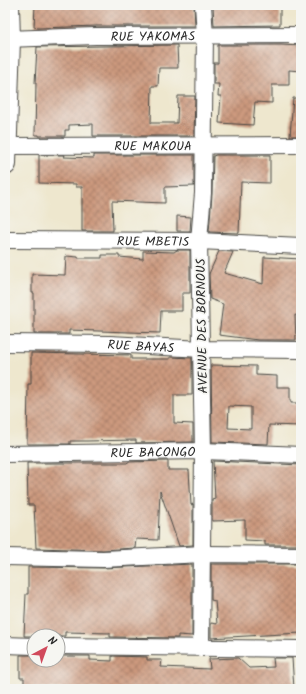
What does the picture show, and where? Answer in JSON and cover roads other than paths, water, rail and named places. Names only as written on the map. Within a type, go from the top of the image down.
[{"type":"main road","points":[[5,152],[8,5]]},
{"type":"street","name":"AVENUE DES BORNOUS","points":[[200,648],[203,554],[203,451],[199,241],[203,193],[205,36],[203,5]]},
{"type":"street","name":"RUE YAKOMAS","points":[[7,39],[96,36],[301,36]]},
{"type":"street","name":"RUE MAKOUA","points":[[5,152],[203,146],[301,145]]},
{"type":"street","name":"RUE MBETIS","points":[[5,240],[199,241],[301,246]]},
{"type":"street","name":"RUE BAYAS","points":[[5,343],[110,344],[202,349],[301,350]]},
{"type":"street","name":"RUE BACONGO","points":[[5,454],[203,451],[301,455]]},
{"type":"street","points":[[5,557],[103,559],[203,554],[301,555]]},
{"type":"street","points":[[5,645],[26,646]]},
{"type":"street","points":[[66,646],[301,649]]}]
